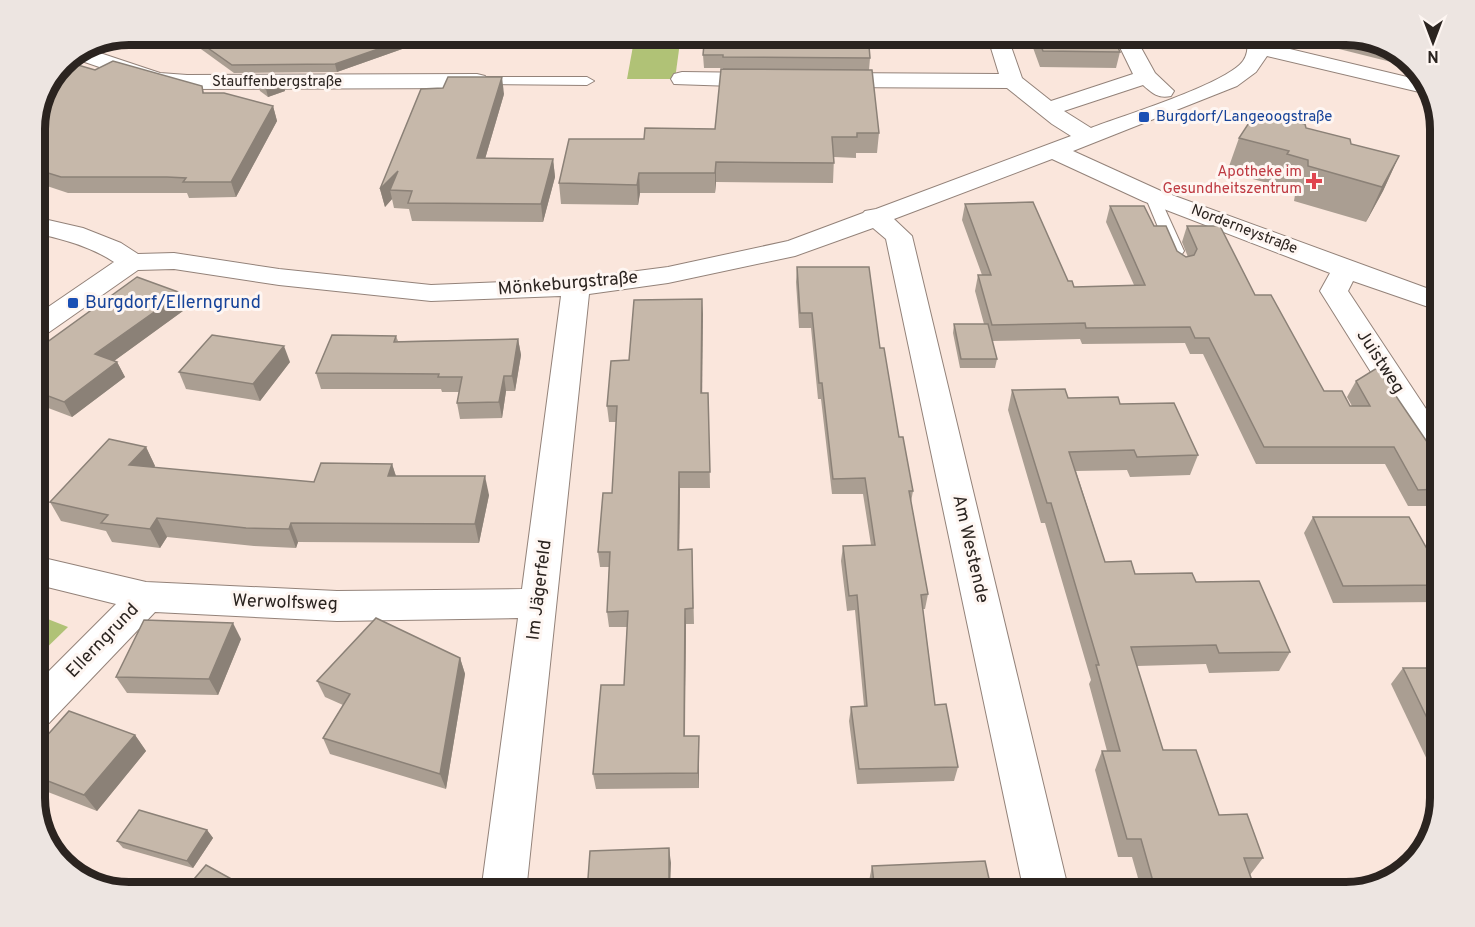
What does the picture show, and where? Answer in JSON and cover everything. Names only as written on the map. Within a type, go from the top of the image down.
[{"type":"street","points":[[1001,45],[1012,81],[1089,137]]},
{"type":"street","points":[[1130,45],[1146,77],[1180,104]]},
{"type":"street","name":"Mönkeburgstraße","points":[[132,262],[174,261],[279,277],[431,292],[576,287],[668,275],[795,248],[874,216],[1180,104],[1236,78],[1252,66],[1258,45]]},
{"type":"street","points":[[1274,45],[1417,85]]},
{"type":"street","name":"Stauffenbergstraße","points":[[87,56],[157,79],[187,82],[477,81]]},
{"type":"street","points":[[1048,109],[1146,77]]},
{"type":"street","points":[[682,79],[788,80]]},
{"type":"street","points":[[812,80],[1012,81]]},
{"type":"street","name":"Norderneystraße","points":[[1051,150],[1152,196],[1430,298]]},
{"type":"street","name":"Am Westende","points":[[874,216],[899,236],[1045,882]]},
{"type":"street","points":[[45,227],[74,234],[112,249],[132,262],[45,322]]},
{"type":"street","name":"Juistweg","points":[[1346,269],[1334,291],[1430,440]]},
{"type":"street","name":"Im Jägerfeld","points":[[505,882],[576,287]]},
{"type":"street","name":"Werwolfsweg","points":[[45,572],[146,597],[337,606],[538,603]]},
{"type":"street","name":"Ellerngrund","points":[[45,701],[146,597]]},
{"type":"lane","points":[[477,81],[588,81]]},
{"type":"lane","points":[[1152,196],[1182,266]]},
{"type":"green space","points":[[633,45],[680,45],[675,79],[627,79]]},
{"type":"green space","points":[[45,618],[68,627],[45,649]]},
{"type":"building","points":[[204,45],[390,45],[335,64],[232,65]]},
{"type":"building","points":[[704,45],[869,45],[870,58],[723,57],[723,55],[703,55]]},
{"type":"building","points":[[1041,45],[1117,45],[1120,52],[1043,51]]},
{"type":"building","points":[[113,61],[202,86],[203,93],[224,93],[273,106],[231,182],[183,182],[186,178],[167,177],[61,177],[45,172],[45,123],[54,92],[62,78],[76,64],[95,70]]},
{"type":"building","points":[[721,69],[872,70],[879,133],[857,133],[857,137],[832,137],[834,163],[716,162],[715,173],[639,173],[637,185],[559,183],[569,139],[644,139],[645,128],[715,129]]},
{"type":"building","points":[[448,77],[502,77],[477,158],[553,159],[541,204],[408,203],[412,191],[390,190],[398,171],[380,189],[421,89],[443,88]]},
{"type":"building","points":[[257,83],[283,83],[266,89]]},
{"type":"building","points":[[1256,112],[1305,124],[1306,128],[1350,139],[1351,144],[1399,156],[1382,187],[1308,166],[1308,160],[1287,154],[1289,151],[1239,138]]},
{"type":"building","points":[[1033,202],[1068,281],[1072,281],[1074,287],[1145,285],[1110,206],[1144,206],[1154,226],[1166,226],[1177,251],[1186,257],[1194,255],[1197,249],[1187,226],[1220,226],[1255,295],[1271,295],[1324,391],[1342,391],[1350,406],[1370,406],[1356,381],[1377,368],[1430,446],[1430,489],[1418,490],[1394,447],[1264,447],[1209,338],[1195,338],[1190,327],[1086,328],[1085,323],[992,325],[978,275],[991,275],[965,204]]},
{"type":"building","points":[[797,267],[869,267],[880,348],[884,348],[899,437],[903,437],[913,491],[909,491],[928,594],[921,595],[935,705],[946,704],[958,767],[859,769],[851,707],[867,706],[857,595],[849,596],[843,546],[875,545],[865,478],[833,479],[822,383],[819,383],[812,313],[800,313]]},
{"type":"building","points":[[137,277],[181,293],[95,354],[117,362],[64,402],[45,395],[45,344]]},
{"type":"building","points":[[702,299],[701,393],[708,393],[710,472],[679,472],[678,550],[692,549],[693,608],[685,609],[684,736],[699,736],[698,773],[593,774],[601,685],[624,685],[628,611],[607,612],[610,552],[598,552],[603,493],[612,493],[617,406],[607,406],[611,361],[629,360],[634,300]]},
{"type":"building","points":[[954,324],[988,324],[997,359],[961,359]]},
{"type":"building","points":[[212,335],[284,346],[253,384],[179,372]]},
{"type":"building","points":[[332,335],[396,336],[394,342],[518,339],[512,376],[504,376],[499,402],[457,403],[462,377],[438,377],[439,374],[316,373]]},
{"type":"building","points":[[1065,389],[1068,398],[1118,397],[1120,404],[1174,403],[1198,455],[1137,457],[1134,450],[1069,452],[1105,562],[1131,561],[1135,574],[1192,573],[1196,582],[1259,581],[1290,652],[1219,653],[1216,645],[1131,647],[1163,750],[1196,750],[1219,815],[1247,814],[1263,858],[1244,858],[1252,882],[1153,882],[1141,839],[1127,839],[1102,751],[1120,751],[1096,665],[1099,665],[1051,503],[1047,503],[1012,390]]},
{"type":"building","points":[[109,439],[146,447],[129,465],[314,482],[321,463],[392,464],[388,476],[485,476],[475,524],[291,523],[289,529],[246,528],[157,518],[150,529],[101,523],[108,515],[50,502]]},
{"type":"building","points":[[1313,517],[1409,517],[1430,554],[1430,585],[1343,586]]},
{"type":"building","points":[[376,618],[460,658],[440,774],[323,738],[350,694],[317,681]]},
{"type":"building","points":[[144,620],[233,623],[209,679],[116,677]]},
{"type":"building","points":[[1403,668],[1430,668],[1430,724]]},
{"type":"building","points":[[69,711],[135,735],[84,795],[45,780],[45,738]]},
{"type":"building","points":[[139,810],[207,830],[187,861],[117,841]]},
{"type":"building","points":[[669,848],[669,882],[588,882],[590,851]]},
{"type":"building","points":[[985,861],[990,882],[874,882],[872,866]]},
{"type":"building","points":[[206,865],[235,881],[234,882],[192,882]]},
{"type":"place","name":"Burgdorf/Langeoogstraße","points":[[1144,117]]},
{"type":"place","name":"Apotheke im Gesundheitszentrum","points":[[1314,181]]},
{"type":"place","name":"Burgdorf/Ellerngrund","points":[[73,303]]}]
